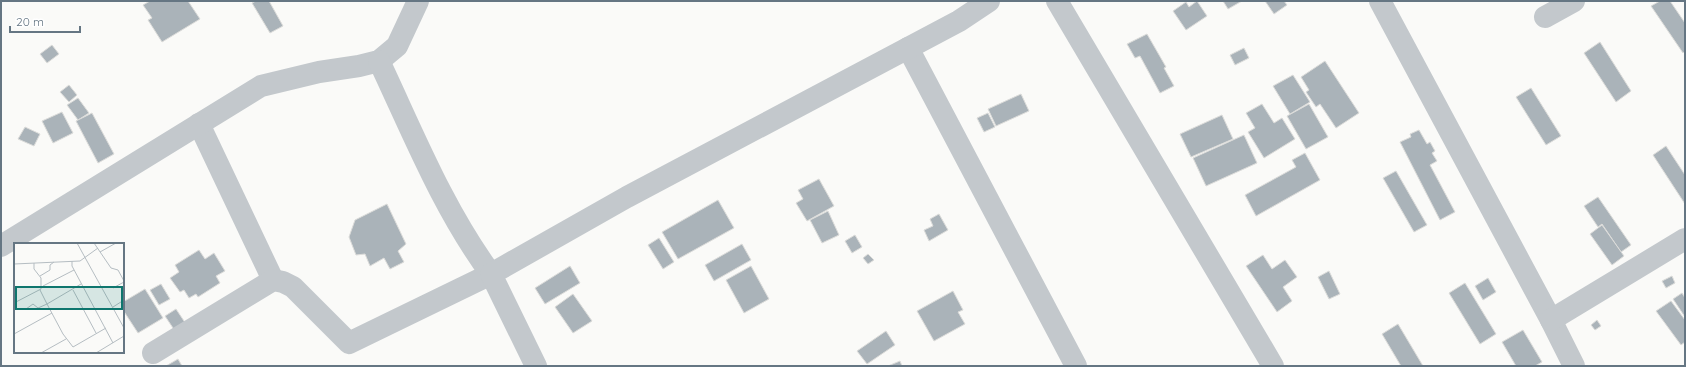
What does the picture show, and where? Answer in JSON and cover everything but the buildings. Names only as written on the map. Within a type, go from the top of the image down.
[{"type":"street","points":[[1,246],[261,86],[319,72],[359,66],[379,61],[397,46],[418,1]]},
{"type":"street","points":[[153,353],[273,280],[283,282],[293,287],[349,343],[491,274],[627,197],[959,21],[989,1]]},
{"type":"street","points":[[1057,1],[1272,366]]},
{"type":"street","points":[[1380,1],[1551,320],[1574,366]]},
{"type":"street","points":[[1545,17],[1574,1]]},
{"type":"street","points":[[908,48],[1076,366]]},
{"type":"street","points":[[379,61],[437,184],[472,248],[491,274],[536,366]]},
{"type":"street","points":[[200,124],[273,280]]},
{"type":"street","points":[[1551,320],[1685,239]]}]
